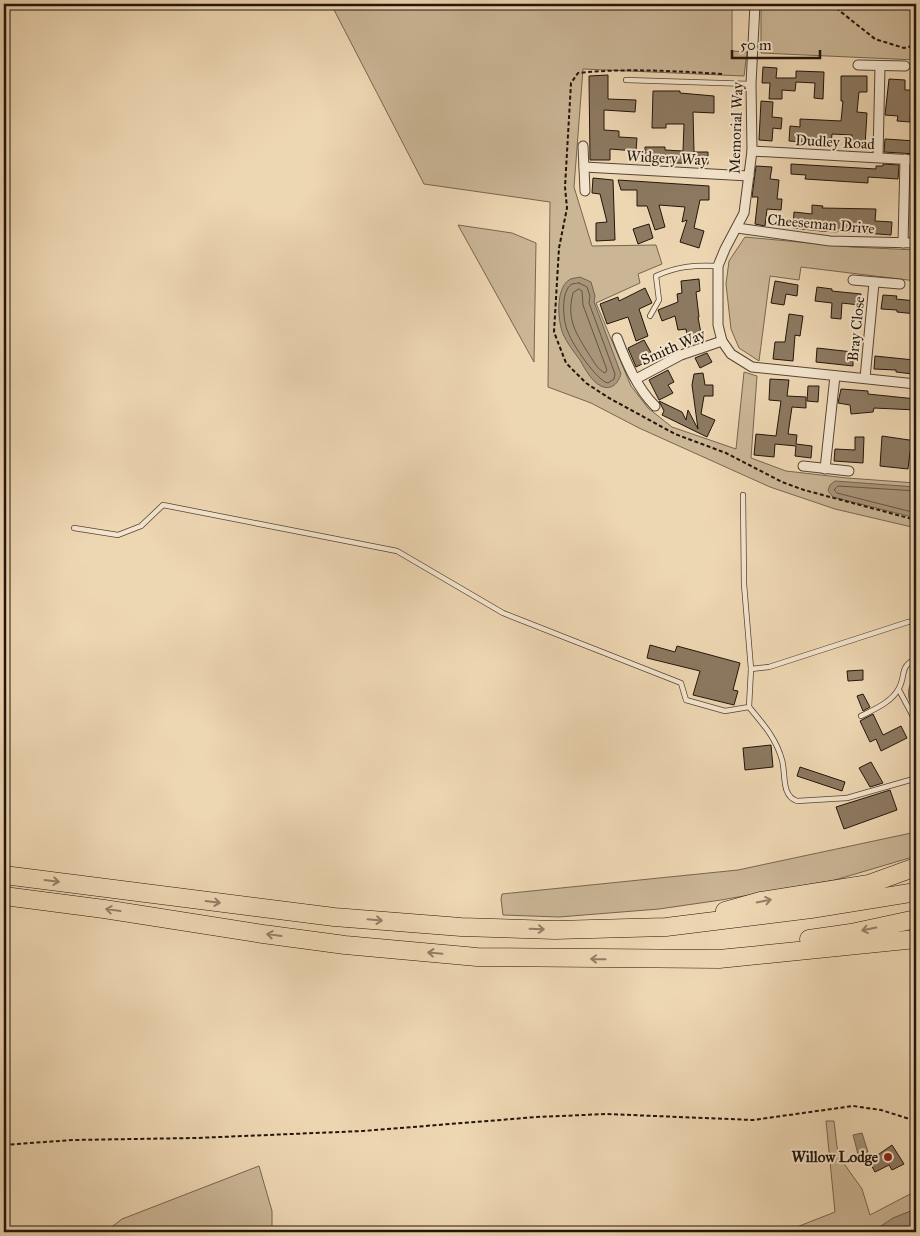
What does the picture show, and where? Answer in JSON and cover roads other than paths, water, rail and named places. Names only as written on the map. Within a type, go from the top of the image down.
[{"type":"highway","points":[[666,927],[761,901],[869,884],[916,867]]},
{"type":"highway","points":[[4,876],[334,917],[461,927],[555,930],[666,927],[811,909],[916,892]]},
{"type":"highway","points":[[4,896],[354,946],[477,957],[719,959],[916,939]]},
{"type":"highway","points":[[646,959],[851,933],[916,919]]},
{"type":"street","name":"Memorial Way","points":[[722,341],[718,326],[718,266],[744,213],[752,151],[751,84],[755,4]]},
{"type":"street","points":[[858,65],[905,66]]},
{"type":"street","points":[[878,157],[880,66]]},
{"type":"street","points":[[583,146],[584,191]]},
{"type":"street","name":"Dudley Road","points":[[752,151],[916,160]]},
{"type":"street","points":[[903,244],[905,159]]},
{"type":"street","name":"Widgery Way","points":[[584,167],[749,176]]},
{"type":"street","name":"Cheeseman Drive","points":[[737,228],[830,241],[916,243]]},
{"type":"street","name":"Bray Close","points":[[853,280],[900,284]]},
{"type":"street","name":"Bray Close","points":[[864,378],[874,282]]},
{"type":"street","name":"Smith Way","points":[[617,338],[645,396],[655,406]]},
{"type":"street","points":[[722,341],[731,354],[752,367],[916,384]]},
{"type":"street","name":"Smith Way","points":[[636,379],[682,355],[722,341]]},
{"type":"street","points":[[825,469],[835,376]]},
{"type":"street","points":[[803,466],[848,471]]},
{"type":"lane","points":[[626,80],[751,84]]},
{"type":"lane","points":[[650,316],[658,300],[656,276],[671,269],[694,265],[718,266]]},
{"type":"lane","points":[[743,495],[744,584],[752,669],[749,707],[775,739],[782,761],[788,795],[797,801],[847,798],[910,780]]},
{"type":"lane","points":[[74,528],[118,535],[141,526],[163,505],[397,551],[504,613],[681,683],[686,700],[725,711],[749,707]]},
{"type":"lane","points":[[752,669],[769,667],[916,621]]},
{"type":"lane","points":[[861,716],[882,705],[899,690],[905,668],[916,659]]},
{"type":"lane","points":[[899,690],[916,722]]},
{"type":"water","points":[[580,277],[591,282],[595,296],[594,302],[621,374],[616,383],[608,388],[598,384],[586,371],[566,341],[561,329],[559,306],[561,291],[569,280]]},
{"type":"water","points":[[835,481],[916,487],[916,518],[833,497],[828,491],[830,485]]},
{"type":"water","points":[[916,675],[916,711],[910,703],[908,693],[910,684]]},
{"type":"water","points":[[862,1133],[868,1152],[858,1154],[853,1135]]},
{"type":"water","points":[[916,1209],[916,1232],[872,1232],[893,1218]]},
{"type":"place","name":"Willow Lodge","points":[[888,1157]]}]
